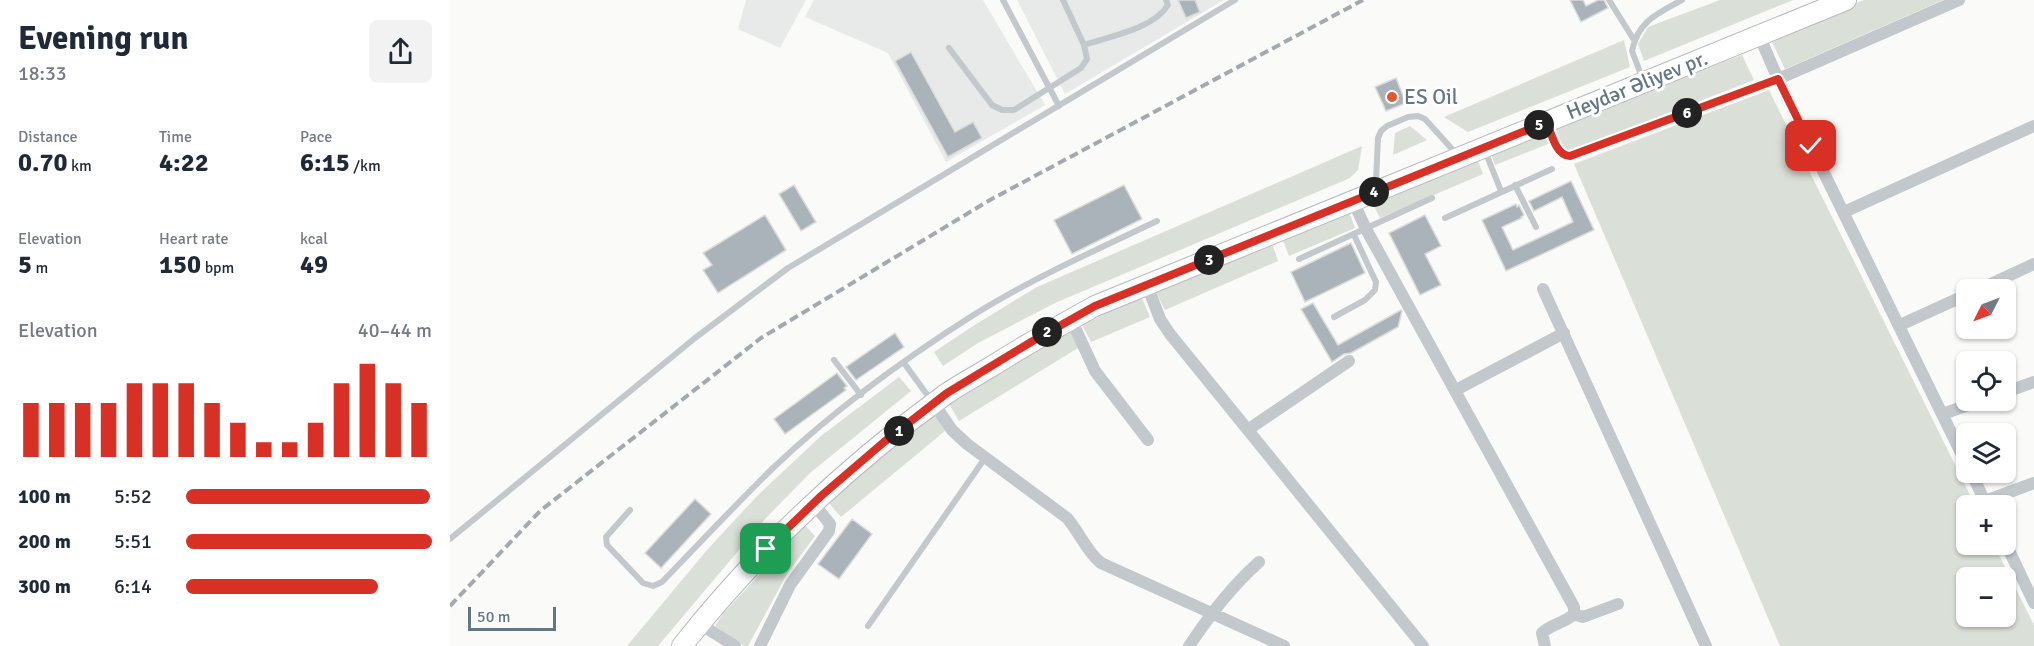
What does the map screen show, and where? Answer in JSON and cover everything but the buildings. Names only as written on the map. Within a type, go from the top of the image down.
[{"type":"main road","name":"Heydər Əliyev pr.","points":[[669,646],[758,542],[786,513],[877,434],[931,400],[1025,334],[1090,297],[1818,0]]},
{"type":"main road","name":"Heydər Əliyev pr.","points":[[682,646],[766,549],[813,503],[931,400],[956,388],[1071,319],[1095,306],[1846,0]]},
{"type":"street","points":[[1778,79],[1959,0]]},
{"type":"street","points":[[1759,35],[1778,79],[1956,442]]},
{"type":"street","points":[[1844,212],[2034,126]]},
{"type":"street","points":[[1353,201],[1366,230],[1574,607],[1574,614],[1570,618],[1542,633],[1545,646]]},
{"type":"street","points":[[2002,279],[2034,264]]},
{"type":"street","points":[[1147,285],[1160,319],[1170,334],[1423,646]]},
{"type":"street","points":[[1543,289],[1706,646]]},
{"type":"street","points":[[1900,325],[1956,300]]},
{"type":"street","points":[[1071,319],[1095,371],[1148,440]]},
{"type":"street","points":[[1456,390],[1564,333]]},
{"type":"street","points":[[1249,429],[1349,361]]},
{"type":"street","points":[[2016,388],[2034,382]]},
{"type":"street","points":[[931,400],[952,430],[967,444],[1067,518],[1092,556],[1101,563],[1284,646]]},
{"type":"street","points":[[1943,414],[1956,409]]},
{"type":"street","points":[[2005,495],[2034,483]]},
{"type":"street","points":[[760,646],[790,585],[829,531],[830,524],[813,503]]},
{"type":"street","points":[[2013,555],[2029,582],[2034,603]]},
{"type":"street","points":[[1189,646],[1211,614],[1240,579],[1259,562]]},
{"type":"street","points":[[1574,614],[1583,617],[1618,604]]},
{"type":"street","points":[[700,624],[735,646]]},
{"type":"lane","points":[[1003,0],[1059,106]]},
{"type":"lane","points":[[949,48],[992,105],[1002,110],[1014,110],[1081,68],[1087,59],[1084,45],[1063,0]]},
{"type":"lane","points":[[1084,45],[1151,23],[1162,15],[1168,5],[1166,0]]},
{"type":"lane","points":[[450,539],[749,296],[828,243],[1235,0]]},
{"type":"lane","points":[[1609,0],[1635,40]]},
{"type":"lane","points":[[1640,72],[1632,51],[1640,28],[1652,17],[1682,0]]},
{"type":"lane","points":[[1547,122],[1560,152],[1565,156],[1570,156],[1778,79]]},
{"type":"lane","points":[[1376,181],[1378,138],[1381,131],[1408,117],[1418,116],[1425,119],[1452,150]]},
{"type":"lane","points":[[1483,148],[1501,191]]},
{"type":"lane","points":[[1444,218],[1552,169]]},
{"type":"lane","points":[[1515,185],[1536,227]]},
{"type":"lane","points":[[1299,259],[1432,198]]},
{"type":"lane","points":[[630,510],[606,537],[607,545],[643,583],[653,586],[662,582],[774,468],[820,427],[904,363],[976,314],[1055,270],[1157,221]]},
{"type":"lane","points":[[1334,317],[1365,300],[1376,290],[1376,282],[1354,235]]},
{"type":"lane","points":[[834,360],[861,395]]},
{"type":"lane","points":[[904,363],[931,400]]},
{"type":"lane","points":[[868,626],[985,458]]},
{"type":"shaded area","points":[[746,0],[806,0],[780,48],[738,29]]},
{"type":"shaded area","points":[[814,0],[983,0],[1045,105],[946,162],[888,53],[805,17]]},
{"type":"shaded area","points":[[1017,0],[1224,0],[1065,94]]},
{"type":"shaded area","points":[[1720,0],[1793,0],[1644,61],[1638,44],[1648,27]]},
{"type":"shaded area","points":[[1864,0],[1943,0],[1785,69],[1770,38]]},
{"type":"shaded area","points":[[1624,40],[1630,67],[1468,132],[1444,117]]},
{"type":"shaded area","points":[[1742,55],[1754,80],[1565,153],[1555,126]]},
{"type":"shaded area","points":[[1769,90],[1956,467],[1956,483],[1964,483],[1970,495],[1956,495],[1956,555],[1999,555],[2005,567],[1956,567],[1956,627],[2016,627],[2016,589],[2034,625],[2034,646],[1780,646],[1574,164]]},
{"type":"shaded area","points":[[1410,126],[1427,140],[1393,155],[1395,133]]},
{"type":"shaded area","points":[[1543,131],[1548,144],[1495,165],[1490,151]]},
{"type":"shaded area","points":[[1362,146],[1358,170],[1350,178],[1055,303],[978,343],[943,366],[934,352],[1037,287]]},
{"type":"shaded area","points":[[1476,156],[1483,174],[1380,218],[1371,200]]},
{"type":"shaded area","points":[[1347,206],[1355,228],[1289,256],[1280,233]]},
{"type":"shaded area","points":[[1270,237],[1278,261],[1165,310],[1154,288]]},
{"type":"shaded area","points":[[1141,296],[1150,317],[1091,342],[1082,325]]},
{"type":"shaded area","points":[[1070,329],[1078,348],[959,421],[948,402]]},
{"type":"shaded area","points":[[899,377],[911,391],[810,473],[765,519],[658,646],[627,646],[707,550],[758,495],[821,436]]},
{"type":"shaded area","points":[[934,413],[945,431],[841,517],[827,501]]},
{"type":"shaded area","points":[[805,525],[815,536],[787,574],[748,646],[744,646],[715,626],[723,614]]},
{"type":"railway","points":[[450,606],[540,511],[761,338],[990,200],[1363,0]]},
{"type":"place","name":"ES Oil","points":[[1392,97]]},
{"type":"route","points":[[766,549],[821,496],[884,442],[947,393],[1056,327],[1095,306],[1547,122],[1560,152],[1565,156],[1570,156],[1778,79],[1811,146]]}]
